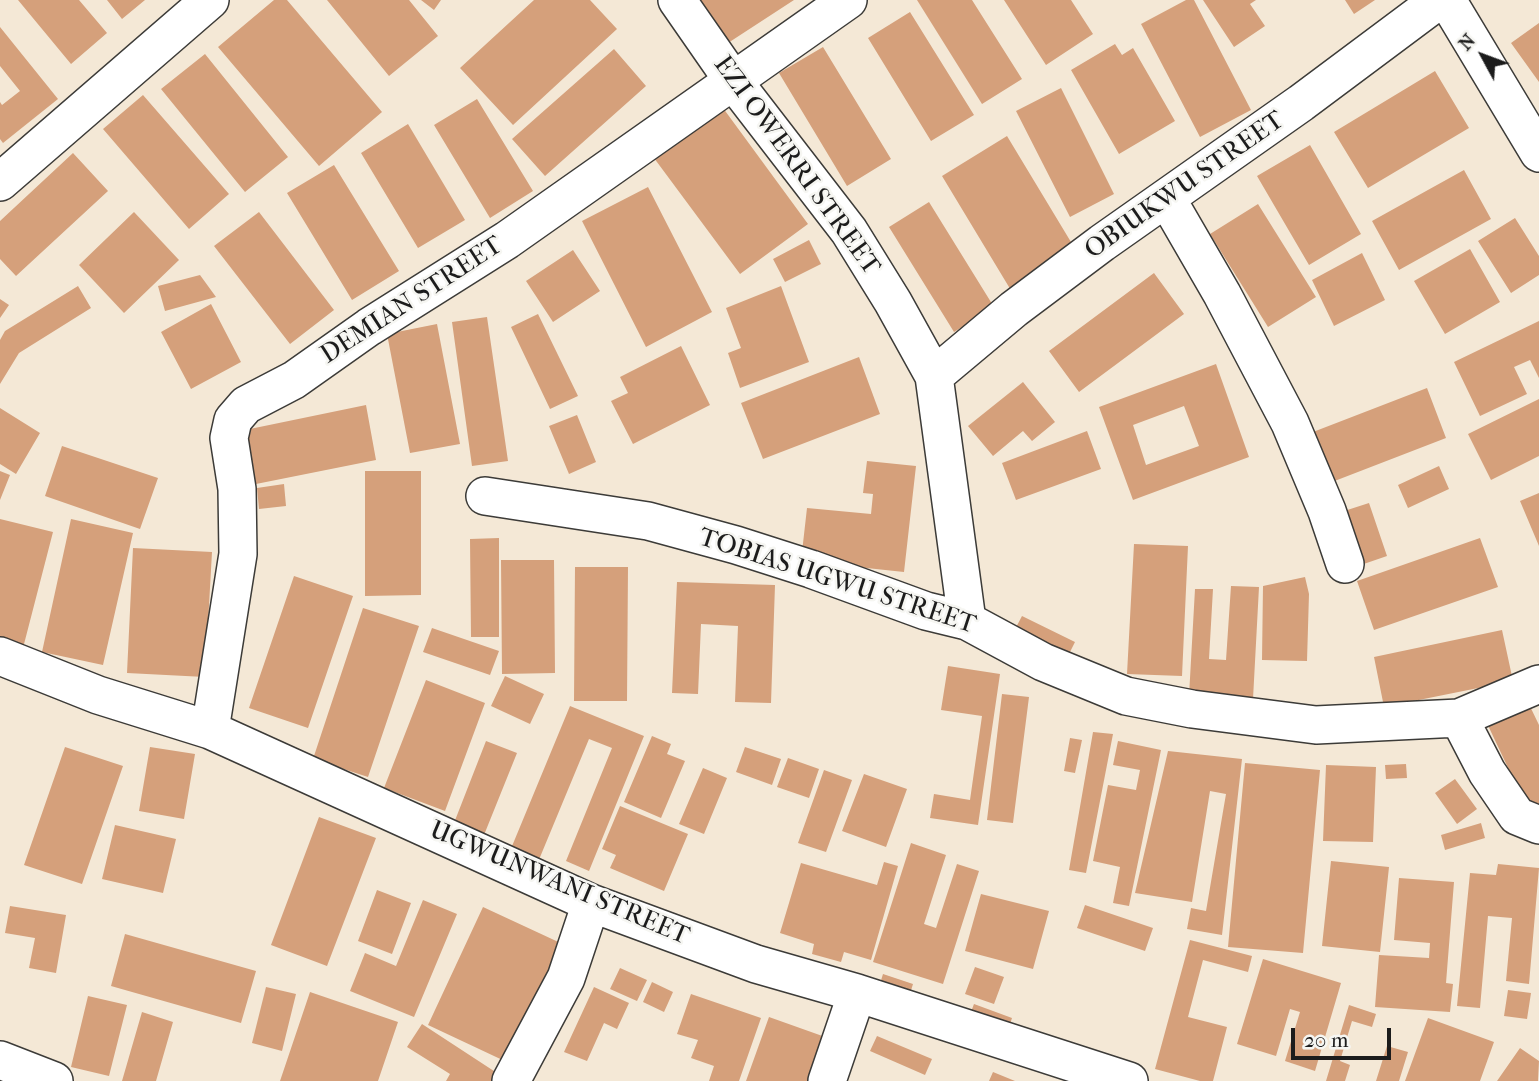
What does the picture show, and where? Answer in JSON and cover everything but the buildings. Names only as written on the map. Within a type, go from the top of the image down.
[{"type":"street","points":[[0,182],[210,0]]},
{"type":"street","name":"EZI OWERRI STREET","points":[[677,0],[734,82],[849,231],[934,376],[967,621]]},
{"type":"street","name":"DEMIAN STREET","points":[[209,730],[238,554],[237,489],[229,438],[233,420],[246,405],[294,380],[369,327],[508,240],[848,0]]},
{"type":"street","name":"OBIUKWU STREET","points":[[934,376],[1014,309],[1102,243],[1301,103],[1439,0]]},
{"type":"street","points":[[1447,0],[1539,153]]},
{"type":"street","points":[[1167,199],[1222,294],[1290,423],[1345,564]]},
{"type":"street","name":"TOBIAS UGWU STREET","points":[[485,496],[648,521],[736,545],[926,611],[967,621],[1043,662],[1126,696],[1316,725],[1459,718]]},
{"type":"street","name":"UGWUNWANI STREET","points":[[0,656],[99,695],[209,730],[591,903],[757,964],[857,993],[1129,1081]]},
{"type":"street","points":[[1539,684],[1459,718],[1487,772],[1517,816],[1539,825]]},
{"type":"street","points":[[511,1081],[566,978],[591,903]]},
{"type":"street","points":[[827,1081],[857,993]]},
{"type":"street","points":[[0,1060],[54,1081]]}]
